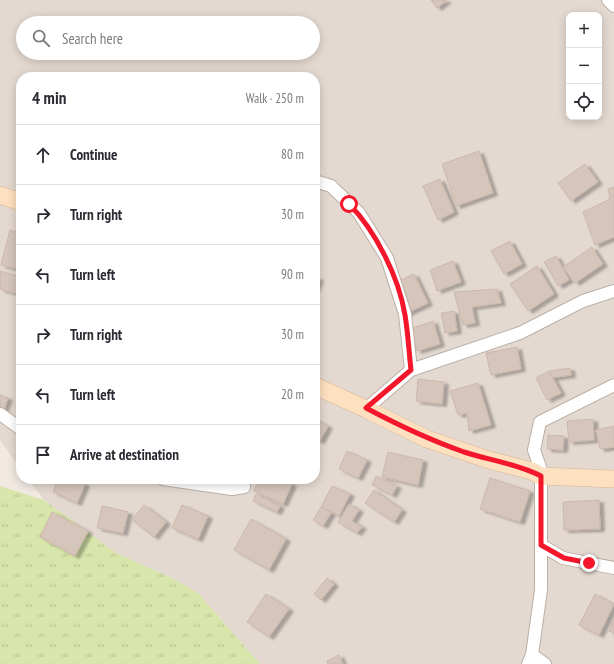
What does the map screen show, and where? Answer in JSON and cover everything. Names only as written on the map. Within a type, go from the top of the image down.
[{"type":"main road","points":[[0,195],[16,200]]},
{"type":"main road","points":[[320,388],[366,408],[427,439],[541,476],[614,478]]},
{"type":"street","points":[[608,0],[614,6]]},
{"type":"street","points":[[320,183],[331,186],[359,213],[387,258],[405,314],[411,370]]},
{"type":"street","points":[[366,408],[411,370],[520,333],[583,301],[614,291]]},
{"type":"street","points":[[545,664],[530,660],[541,590],[541,470],[534,450],[540,422],[614,385]]},
{"type":"street","points":[[0,414],[16,425]]},
{"type":"street","points":[[198,484],[232,489],[244,487],[244,484]]},
{"type":"street","points":[[541,545],[564,558],[614,568]]},
{"type":"shaded area","points":[[0,0],[614,0],[614,664],[260,664],[198,593],[172,578],[116,553],[44,500],[32,484],[320,484],[320,72],[16,72],[16,463],[0,440]]},
{"type":"green space","points":[[0,486],[44,500],[116,553],[172,578],[198,593],[260,664],[0,664]]},
{"type":"building","points":[[431,0],[447,0],[437,8]]},
{"type":"building","points":[[479,151],[493,193],[456,206],[442,164]]},
{"type":"building","points":[[585,164],[598,182],[571,201],[558,183]]},
{"type":"building","points":[[440,179],[454,212],[438,220],[423,186]]},
{"type":"building","points":[[614,187],[614,237],[595,245],[583,212],[610,199],[608,189]]},
{"type":"building","points":[[10,230],[16,232],[16,269],[1,265]]},
{"type":"building","points":[[510,241],[522,264],[504,274],[491,251]]},
{"type":"building","points":[[592,247],[603,264],[575,283],[563,267]]},
{"type":"building","points":[[556,256],[569,280],[558,286],[544,262]]},
{"type":"building","points":[[453,261],[461,282],[437,291],[430,270]]},
{"type":"building","points":[[537,266],[554,294],[528,311],[510,284]]},
{"type":"building","points":[[0,271],[16,276],[16,294],[0,289]]},
{"type":"building","points":[[414,274],[428,303],[405,314],[391,284]]},
{"type":"building","points":[[497,289],[501,303],[472,307],[475,323],[463,325],[454,292]]},
{"type":"building","points":[[454,311],[457,331],[445,333],[441,313]]},
{"type":"building","points":[[433,321],[440,344],[417,351],[410,329]]},
{"type":"building","points":[[517,347],[521,369],[491,375],[486,353]]},
{"type":"building","points":[[570,368],[571,375],[550,378],[549,371]]},
{"type":"building","points":[[549,371],[561,393],[547,400],[536,378]]},
{"type":"building","points":[[418,379],[444,382],[442,404],[416,401]]},
{"type":"building","points":[[478,383],[491,425],[469,431],[467,413],[458,415],[450,391]]},
{"type":"building","points":[[0,395],[8,398],[3,412],[0,411]]},
{"type":"building","points":[[593,419],[594,440],[569,442],[567,421]]},
{"type":"building","points":[[320,422],[328,426],[320,441]]},
{"type":"building","points":[[614,426],[614,447],[600,449],[596,430]]},
{"type":"building","points":[[548,435],[564,436],[563,450],[547,449]]},
{"type":"building","points":[[347,451],[367,460],[358,478],[339,469]]},
{"type":"building","points":[[388,452],[423,460],[418,485],[382,477]]},
{"type":"building","points":[[376,476],[397,486],[392,495],[372,485]]},
{"type":"building","points":[[490,478],[530,491],[520,522],[480,509]]},
{"type":"building","points":[[56,484],[85,484],[77,503],[53,492]]},
{"type":"building","points":[[257,484],[292,484],[283,504],[254,491]]},
{"type":"building","points":[[332,486],[350,494],[339,516],[321,507]]},
{"type":"building","points":[[374,490],[402,510],[394,522],[365,503]]},
{"type":"building","points":[[256,494],[280,506],[277,512],[253,501]]},
{"type":"building","points":[[599,500],[600,529],[564,530],[563,502]]},
{"type":"building","points":[[349,504],[359,510],[352,521],[362,527],[357,533],[338,522]]},
{"type":"building","points":[[144,505],[166,522],[154,537],[132,520]]},
{"type":"building","points":[[182,505],[208,516],[198,539],[172,528]]},
{"type":"building","points":[[102,506],[128,512],[123,533],[97,528]]},
{"type":"building","points":[[321,507],[331,513],[323,526],[313,520]]},
{"type":"building","points":[[52,512],[88,531],[75,556],[40,537]]},
{"type":"building","points":[[251,519],[286,539],[269,570],[234,550]]},
{"type":"building","points":[[327,578],[334,584],[321,600],[314,594]]},
{"type":"building","points":[[266,594],[289,609],[269,637],[247,622]]},
{"type":"building","points":[[595,594],[614,604],[599,635],[579,625]]},
{"type":"building","points":[[614,619],[614,633],[609,631]]},
{"type":"building","points":[[339,655],[343,664],[328,664],[327,661]]},
{"type":"route","points":[[349,204],[359,213],[387,258],[405,314],[411,370],[366,408],[427,439],[541,476],[541,545],[564,558],[589,563]]}]
